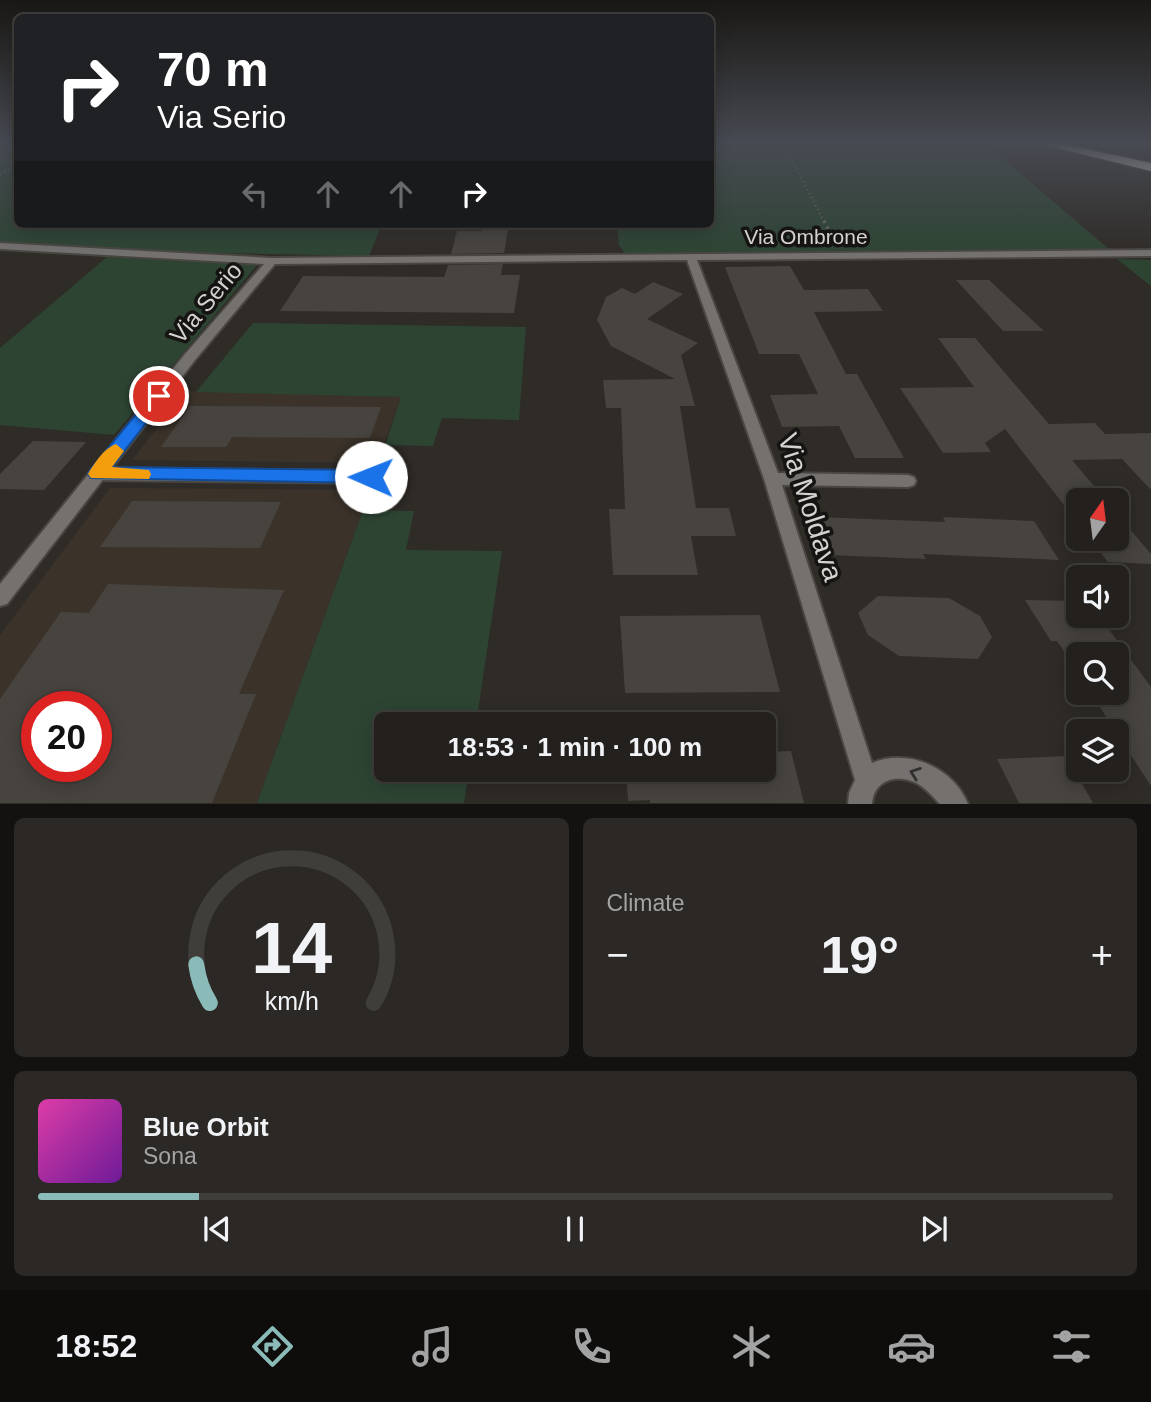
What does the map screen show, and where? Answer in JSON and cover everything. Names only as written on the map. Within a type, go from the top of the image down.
[{"type":"street","name":"Via Ombrone","points":[[0,246],[272,261],[1151,253]]},
{"type":"street","name":"Via Moldava","points":[[691,257],[772,479],[866,779]]},
{"type":"street","name":"Via Serio","points":[[0,598],[190,357],[272,261]]},
{"type":"street","points":[[97,474],[371,477]]},
{"type":"street","points":[[772,479],[908,481]]},
{"type":"street","points":[[860,803],[859,791],[866,779],[889,768],[907,769],[937,783],[956,803]]},
{"type":"path","points":[[803,182],[843,256]]},
{"type":"shaded area","points":[[186,391],[401,397],[377,463],[132,460]]},
{"type":"shaded area","points":[[110,488],[370,490],[257,803],[0,803],[0,635]]},
{"type":"green space","points":[[0,182],[14,182],[14,228],[380,228],[369,256],[117,251],[0,242]]},
{"type":"green space","points":[[714,182],[1030,182],[1110,250],[625,254],[619,245],[617,228],[714,228]]},
{"type":"green space","points":[[107,257],[257,265],[114,435],[0,425],[0,348]]},
{"type":"green space","points":[[1117,259],[1151,260],[1151,286]]},
{"type":"green space","points":[[253,323],[526,327],[519,420],[442,418],[433,446],[385,445],[401,397],[196,392]]},
{"type":"green space","points":[[363,510],[414,511],[406,550],[502,551],[478,712],[374,712],[374,782],[467,782],[464,803],[257,803]]},
{"type":"building","points":[[482,228],[508,228],[504,253],[451,254],[457,231],[482,231]]},
{"type":"building","points":[[503,264],[501,275],[520,275],[514,313],[280,311],[303,276],[444,277],[448,265]]},
{"type":"building","points":[[790,266],[804,290],[868,289],[883,311],[814,312],[846,374],[857,374],[904,458],[855,458],[839,426],[782,427],[770,395],[818,394],[799,354],[759,354],[725,267]]},
{"type":"building","points":[[956,280],[989,280],[1044,331],[1003,331]]},
{"type":"building","points":[[653,282],[683,294],[647,319],[698,343],[681,355],[695,406],[680,406],[696,508],[729,508],[736,536],[691,536],[698,575],[613,575],[609,509],[625,509],[621,408],[606,408],[603,380],[675,379],[611,346],[597,320],[606,297],[622,288],[635,294]]},
{"type":"building","points":[[938,338],[975,338],[1049,424],[1095,423],[1105,434],[1151,433],[1151,490],[1122,459],[1072,460],[1096,488],[1066,488],[1066,508],[1005,429],[985,443],[991,452],[943,453],[900,388],[974,387]]},
{"type":"building","points":[[190,406],[381,407],[370,438],[232,437],[226,447],[161,447]]},
{"type":"building","points":[[33,441],[86,442],[44,490],[0,489],[0,474]]},
{"type":"building","points":[[132,501],[281,502],[260,548],[100,547]]},
{"type":"building","points":[[818,517],[945,522],[943,517],[1034,521],[1059,560],[923,554],[926,559],[829,555]]},
{"type":"building","points":[[1129,528],[1151,554],[1151,564],[1108,562],[1099,551],[1129,551]]},
{"type":"building","points":[[108,584],[284,590],[239,694],[256,694],[212,803],[0,803],[0,699],[61,612],[89,613]]},
{"type":"building","points":[[878,596],[949,598],[980,616],[992,637],[978,659],[899,656],[868,635],[858,613]]},
{"type":"building","points":[[1025,600],[1066,601],[1066,628],[1108,628],[1118,642],[1066,642],[1066,654],[1057,641],[1051,641]]},
{"type":"building","points":[[760,615],[780,692],[625,693],[620,616]]},
{"type":"building","points":[[1129,657],[1151,687],[1151,786],[1129,752],[1129,719],[1108,719],[1099,705],[1129,705]]},
{"type":"building","points":[[791,751],[804,803],[628,801],[627,782],[776,782],[776,752]]},
{"type":"building","points":[[1066,756],[1066,782],[1081,782],[1093,803],[1019,803],[997,759]]},
{"type":"slow traffic","points":[[116,451],[97,474],[142,474]]},
{"type":"route","points":[[159,396],[97,474],[371,477]]}]
